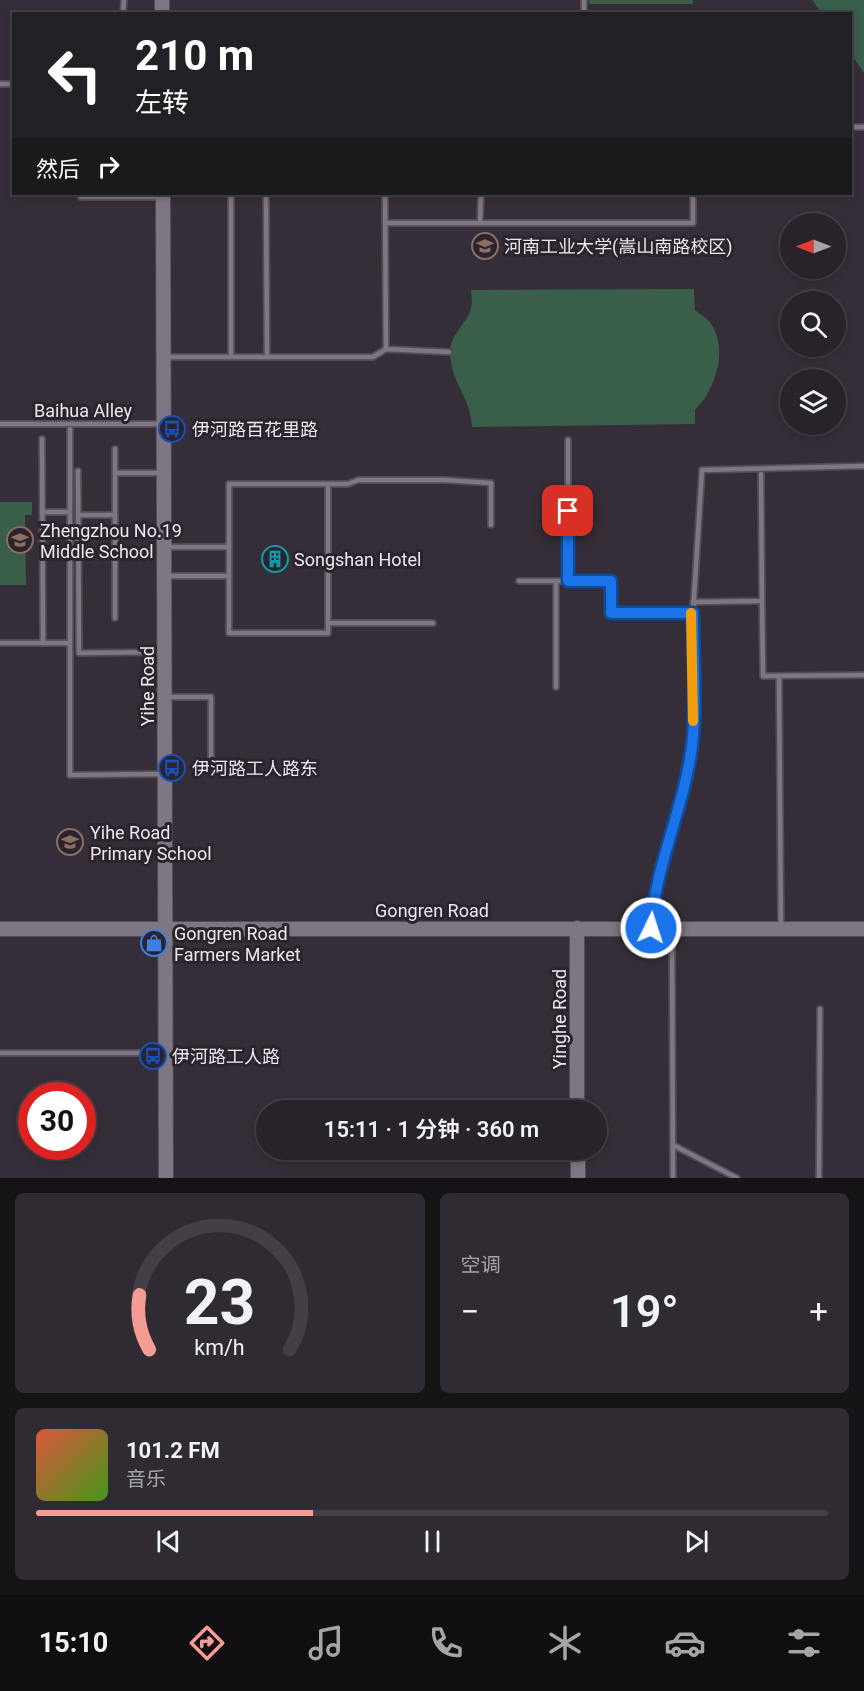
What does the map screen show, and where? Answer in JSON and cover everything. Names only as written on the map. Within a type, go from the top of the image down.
[{"type":"street","name":"Yihe Road","points":[[163,195],[166,1178]]},
{"type":"street","points":[[651,928],[653,894],[662,874],[693,744],[693,613]]},
{"type":"street","name":"Yinghe Road","points":[[577,928],[578,1100]]},
{"type":"street","name":"Gongren Road","points":[[0,929],[864,928]]},
{"type":"street","points":[[578,1160],[578,1178]]},
{"type":"lane","points":[[81,197],[163,195]]},
{"type":"lane","points":[[231,195],[231,357]]},
{"type":"lane","points":[[266,195],[267,357]]},
{"type":"lane","points":[[385,195],[386,349]]},
{"type":"lane","points":[[480,224],[481,195]]},
{"type":"lane","points":[[385,224],[693,224],[693,195]]},
{"type":"lane","points":[[165,357],[373,357],[386,349],[449,352]]},
{"type":"lane","name":"Baihua Alley","points":[[0,424],[165,424]]},
{"type":"lane","points":[[70,429],[70,775],[165,774]]},
{"type":"lane","points":[[42,439],[43,643]]},
{"type":"lane","points":[[568,440],[568,581]]},
{"type":"lane","points":[[115,448],[115,618]]},
{"type":"lane","points":[[519,581],[611,581],[611,613],[693,613],[702,470],[864,466]]},
{"type":"lane","points":[[78,471],[79,653],[165,652]]},
{"type":"lane","points":[[115,473],[165,473]]},
{"type":"lane","points":[[762,474],[763,676],[864,675]]},
{"type":"lane","points":[[328,484],[328,633],[229,633],[229,484],[328,484],[348,484],[358,480],[445,480],[491,483],[491,525]]},
{"type":"lane","points":[[42,512],[70,512]]},
{"type":"lane","points":[[78,515],[115,515]]},
{"type":"lane","points":[[165,547],[229,547]]},
{"type":"lane","points":[[165,576],[229,576]]},
{"type":"lane","points":[[556,581],[556,687]]},
{"type":"lane","points":[[693,602],[762,601]]},
{"type":"lane","points":[[328,623],[433,623]]},
{"type":"lane","points":[[0,643],[70,643]]},
{"type":"lane","points":[[779,676],[781,928]]},
{"type":"lane","points":[[165,697],[211,697],[211,757]]},
{"type":"lane","points":[[672,928],[673,1178]]},
{"type":"lane","points":[[819,1009],[819,1178]]},
{"type":"lane","points":[[0,1053],[166,1053]]},
{"type":"lane","points":[[673,1145],[736,1178]]},
{"type":"green space","points":[[589,0],[693,0],[693,4],[589,4]]},
{"type":"green space","points":[[812,0],[864,0],[864,73],[852,55],[852,12],[821,12]]},
{"type":"green space","points":[[694,289],[695,310],[710,322],[719,344],[718,368],[709,391],[695,410],[695,424],[472,427],[469,409],[454,374],[450,354],[452,341],[471,308],[471,290]]},
{"type":"green space","points":[[0,502],[32,502],[32,515],[25,515],[26,585],[0,585]]},
{"type":"slow traffic","points":[[691,613],[693,613],[693,721]]},
{"type":"place","name":"河南工业大学(嵩山南路校区)","points":[[485,246]]},
{"type":"place","name":"伊河路百花里路","points":[[172,429]]},
{"type":"place","name":"Zhengzhou No.19 Middle School","points":[[20,540]]},
{"type":"place","name":"Songshan Hotel","points":[[275,559]]},
{"type":"place","name":"伊河路工人路东","points":[[172,768]]},
{"type":"place","name":"Yihe Road Primary School","points":[[70,842]]},
{"type":"place","name":"Gongren Road Farmers Market","points":[[154,943]]},
{"type":"place","name":"伊河路工人路","points":[[153,1056]]},
{"type":"route","points":[[568,511],[568,581],[611,581],[611,613],[693,613],[693,744],[662,874],[653,894],[651,928]]}]
